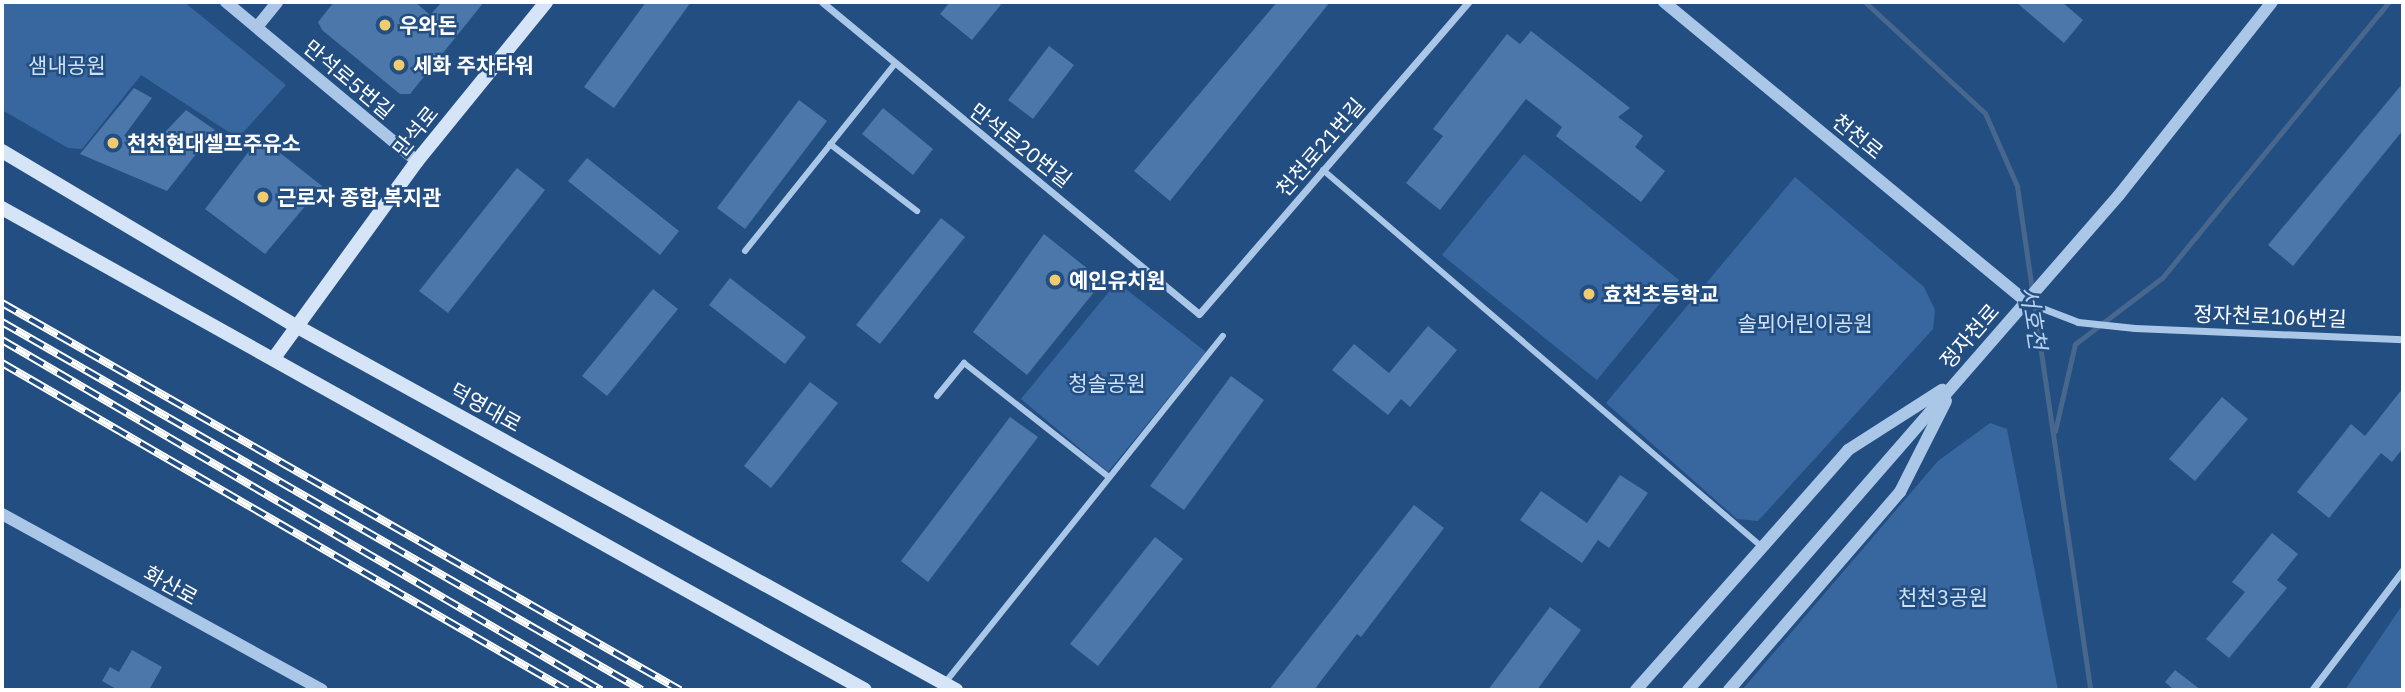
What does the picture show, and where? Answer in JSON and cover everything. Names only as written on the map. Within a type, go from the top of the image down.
[{"type":"main road","name":"만석로","points":[[274,358],[417,161],[546,2]]},
{"type":"main road","name":"덕영대로","points":[[2,151],[296,326],[950,687]]},
{"type":"main road","points":[[2,208],[865,690]]},
{"type":"street","name":"만석로5번길","points":[[226,2],[417,161]]},
{"type":"street","points":[[257,27],[277,2]]},
{"type":"street","name":"만석로20번길","points":[[822,2],[1199,314]]},
{"type":"street","name":"천천로21번길","points":[[1199,314],[1468,2]]},
{"type":"street","name":"천천로","points":[[1664,2],[2026,301]]},
{"type":"street","name":"정자천로","points":[[1689,690],[2119,195],[2272,2]]},
{"type":"street","points":[[745,251],[895,64]]},
{"type":"street","points":[[830,144],[916,211]]},
{"type":"street","points":[[1323,170],[1762,547]]},
{"type":"street","name":"정자천로106번길","points":[[2026,301],[2078,322],[2135,328],[2403,339]]},
{"type":"street","points":[[950,687],[1109,477],[1223,335]]},
{"type":"street","points":[[937,396],[964,363],[1109,477]]},
{"type":"street","points":[[1636,690],[1848,450],[1955,383]]},
{"type":"street","points":[[1729,690],[1900,492],[1955,383]]},
{"type":"street","name":"화산로","points":[[2,514],[322,690]]},
{"type":"street","points":[[2312,690],[2403,570]]},
{"type":"green space","name":"샘내공원","points":[[2,2],[184,2],[286,85],[238,138],[141,75],[82,149],[68,148],[2,110]]},
{"type":"green space","points":[[1524,154],[1679,280],[1597,380],[1442,255]]},
{"type":"green space","name":"솔뫼어린이공원","points":[[1795,177],[1924,287],[1935,310],[1933,329],[1758,521],[1737,519],[1606,403]]},
{"type":"green space","name":"청솔공원","points":[[1117,282],[1206,352],[1108,472],[1021,399]]},
{"type":"green space","name":"천천3공원","points":[[1990,423],[2007,429],[2058,690],[1742,690],[1938,461]]},
{"type":"green space","points":[[2403,604],[2403,690],[2345,690],[2349,684]]},
{"type":"building","name":"세화 주차타워","points":[[334,2],[415,2],[430,15],[442,2],[484,2],[410,94],[400,94],[322,30],[318,22]]},
{"type":"building","points":[[646,2],[691,2],[614,108],[584,87]]},
{"type":"building","points":[[950,2],[1003,2],[972,40],[940,14]]},
{"type":"building","points":[[1277,2],[1330,2],[1170,201],[1134,171]]},
{"type":"building","points":[[2016,2],[2062,2],[2083,20],[2064,43]]},
{"type":"building","points":[[1531,31],[1630,108],[1618,117],[1643,136],[1635,147],[1665,171],[1641,202],[1556,136],[1562,127],[1526,99],[1440,210],[1406,183],[1443,136],[1433,129],[1507,34],[1520,44]]},
{"type":"building","points":[[1049,46],[1074,65],[1033,119],[1008,100]]},
{"type":"building","points":[[2403,83],[2403,130],[2293,266],[2268,245]]},
{"type":"building","name":"천천현대셀프주유소","points":[[134,88],[152,98],[124,136],[148,150],[186,110],[215,130],[167,191],[80,154]]},
{"type":"building","points":[[799,100],[827,121],[745,229],[717,208]]},
{"type":"building","points":[[883,108],[933,149],[913,175],[862,134]]},
{"type":"building","name":"근로자 종합 복지관","points":[[256,142],[267,150],[270,145],[322,186],[265,254],[205,209]]},
{"type":"building","points":[[587,158],[679,231],[660,255],[568,181]]},
{"type":"building","points":[[517,168],[545,190],[448,313],[419,291]]},
{"type":"building","points":[[941,218],[965,237],[880,344],[856,325]]},
{"type":"building","points":[[1044,234],[1103,281],[1027,375],[973,332]]},
{"type":"building","points":[[730,278],[806,337],[785,364],[709,305]]},
{"type":"building","points":[[653,289],[678,309],[607,396],[582,376]]},
{"type":"building","points":[[1428,326],[1457,350],[1410,407],[1401,399],[1388,415],[1332,370],[1354,344],[1389,373]]},
{"type":"building","points":[[1231,376],[1264,400],[1184,510],[1150,486]]},
{"type":"building","points":[[810,382],[838,403],[771,488],[744,466]]},
{"type":"building","points":[[2403,388],[2403,448],[2392,462],[2381,453],[2329,518],[2297,492],[2351,424],[2365,436]]},
{"type":"building","points":[[2222,397],[2248,419],[2195,481],[2169,459]]},
{"type":"building","points":[[1010,417],[1038,437],[928,582],[901,561]]},
{"type":"building","points":[[1620,475],[1648,493],[1609,548],[1598,540],[1582,563],[1520,520],[1541,491],[1587,523]]},
{"type":"building","points":[[1414,505],[1444,528],[1361,637],[1357,634],[1314,690],[1269,690]]},
{"type":"building","points":[[2272,533],[2298,554],[2277,580],[2287,588],[2229,658],[2206,639],[2245,592],[2232,582]]},
{"type":"building","points":[[1155,537],[1183,559],[1098,666],[1070,644]]},
{"type":"building","points":[[1550,607],[1581,630],[1537,690],[1488,690]]},
{"type":"building","points":[[132,650],[162,667],[149,690],[118,690],[102,681],[110,667],[119,672]]},
{"type":"building","points":[[2175,670],[2201,690],[2174,690],[2165,682]]},
{"type":"waterway","name":"서호천","points":[[1865,2],[1985,113],[2017,186],[2032,290]]},
{"type":"waterway","points":[[2055,431],[2075,344],[2162,278],[2389,2]]},
{"type":"waterway","name":"서호천","points":[[2034,304],[2090,690]]},
{"type":"railway","points":[[2,303],[680,690]]},
{"type":"railway","points":[[2,322],[642,690]]},
{"type":"railway","points":[[2,340],[601,690]]},
{"type":"railway","points":[[2,363],[567,690]]},
{"type":"place","name":"우와돈","points":[[385,25]]},
{"type":"place","name":"세화 주차타워","points":[[399,65]]},
{"type":"place","name":"천천현대셀프주유소","points":[[113,143]]},
{"type":"place","name":"근로자 종합 복지관","points":[[263,197]]},
{"type":"place","name":"예인유치원","points":[[1055,280]]},
{"type":"place","name":"효천초등학교","points":[[1589,294]]}]
